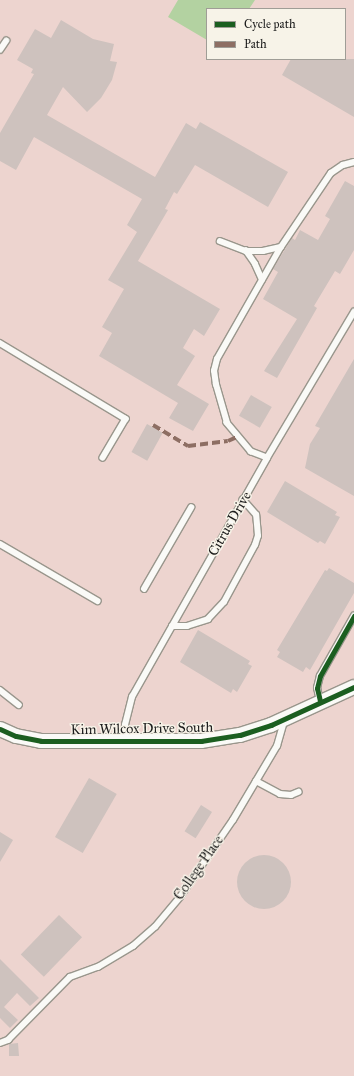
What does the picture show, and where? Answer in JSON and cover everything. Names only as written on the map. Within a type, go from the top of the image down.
[{"type":"street","name":"Kim Wilcox Drive South","points":[[0,729],[16,736],[41,741],[201,741],[223,738],[271,725],[354,686]]},
{"type":"lane","points":[[0,50],[6,41]]},
{"type":"lane","points":[[267,458],[247,449],[227,423],[220,403],[214,371],[220,353],[281,246],[331,173],[343,165],[354,162]]},
{"type":"lane","points":[[220,242],[246,251],[263,251],[281,246]]},
{"type":"lane","points":[[246,251],[255,264],[262,280]]},
{"type":"lane","name":"Citrus Drive","points":[[124,742],[125,725],[132,697],[267,458],[354,312]]},
{"type":"lane","points":[[0,343],[126,419],[103,458]]},
{"type":"lane","points":[[172,626],[187,626],[208,618],[224,602],[256,545],[258,536],[256,515],[243,500]]},
{"type":"lane","points":[[144,589],[191,508]]},
{"type":"lane","points":[[0,544],[98,601]]},
{"type":"lane","points":[[320,701],[317,688],[320,676],[354,616]]},
{"type":"lane","points":[[0,690],[19,705]]},
{"type":"lane","name":"College Place","points":[[0,1044],[8,1040],[70,977],[98,967],[133,946],[155,927],[180,897],[233,820],[277,746],[284,718]]},
{"type":"lane","points":[[256,781],[280,794],[291,795],[298,792]]},
{"type":"shaded area","points":[[0,0],[354,0],[354,1076],[0,1076]]},
{"type":"green space","points":[[178,0],[255,0],[250,8],[206,8],[206,39],[168,17]]},
{"type":"building","points":[[61,20],[93,39],[114,44],[110,61],[117,62],[112,80],[101,98],[87,112],[63,87],[47,115],[155,177],[186,123],[196,129],[200,122],[288,172],[268,207],[195,165],[177,194],[174,192],[165,209],[168,210],[138,261],[220,309],[204,336],[194,329],[183,348],[195,356],[177,385],[209,404],[193,431],[169,418],[178,403],[99,356],[112,333],[102,327],[124,289],[108,280],[137,232],[127,225],[142,199],[34,137],[16,170],[0,161],[0,133],[34,74],[31,73],[33,69],[17,60],[35,29],[51,38]]},
{"type":"building","points":[[354,59],[354,117],[282,75],[290,60]]},
{"type":"building","points":[[345,181],[354,186],[354,250],[340,274],[335,271],[314,306],[317,308],[277,378],[264,371],[297,319],[263,299],[278,272],[273,269],[292,238],[295,240],[300,230],[318,240],[330,219],[325,216]]},
{"type":"building","points":[[354,359],[354,496],[305,468],[310,444],[320,428],[315,426]]},
{"type":"building","points":[[251,395],[272,407],[260,428],[239,416]]},
{"type":"building","points":[[147,424],[163,433],[147,461],[131,452]]},
{"type":"building","points":[[285,481],[337,512],[335,515],[340,517],[325,544],[320,541],[318,543],[267,512]]},
{"type":"building","points":[[329,568],[354,583],[354,593],[310,670],[306,667],[303,672],[277,657],[280,652],[277,650],[325,570],[327,571]]},
{"type":"building","points":[[198,630],[250,661],[248,664],[252,666],[237,692],[233,689],[231,693],[180,662]]},
{"type":"building","points":[[89,778],[117,794],[83,853],[55,837]]},
{"type":"building","points":[[201,805],[212,812],[196,838],[185,831]]},
{"type":"building","points":[[0,832],[13,840],[0,862]]},
{"type":"building","points":[[264,855],[274,857],[283,863],[289,872],[291,882],[289,892],[283,901],[274,907],[264,909],[254,907],[245,901],[239,892],[237,882],[239,872],[245,863],[254,857]]},
{"type":"building","points":[[59,915],[82,937],[44,977],[21,955]]},
{"type":"building","points":[[0,959],[39,998],[30,1006],[17,993],[4,1007],[18,1020],[10,1028],[0,1018]]},
{"type":"building","points":[[18,1043],[19,1056],[9,1056],[9,1044]]},
{"type":"marked path","points":[[153,425],[188,446],[228,441],[237,437]]},
{"type":"cycle path","points":[[320,701],[317,688],[320,676],[354,616]]},
{"type":"cycle path","points":[[0,729],[16,736],[41,741],[201,741],[240,735],[271,725],[354,687]]}]
